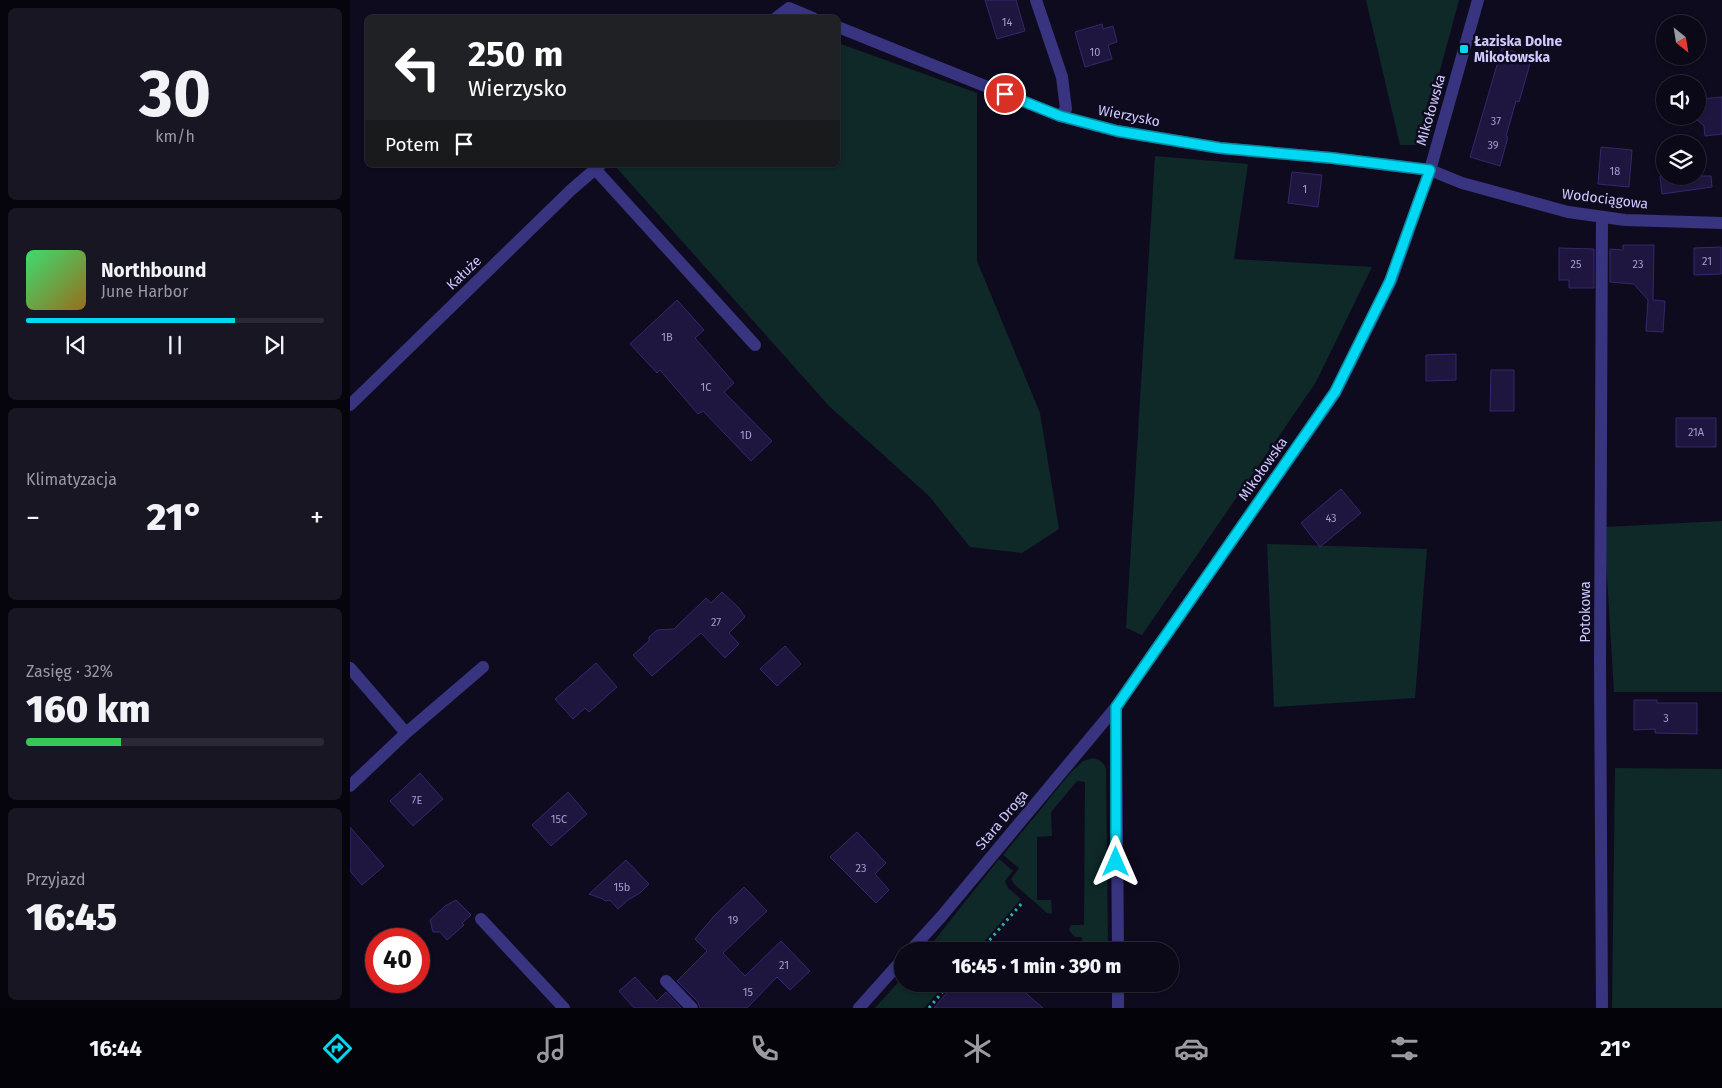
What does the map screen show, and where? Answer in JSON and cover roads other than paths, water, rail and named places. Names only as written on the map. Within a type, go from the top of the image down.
[{"type":"street","points":[[1036,0],[1062,77],[1066,109],[1060,116]]},
{"type":"street","name":"Mikołowska","points":[[1116,707],[1335,392],[1390,281],[1430,170],[1478,0]]},
{"type":"street","points":[[780,15],[789,8],[806,15]]},
{"type":"street","name":"Wierzysko","points":[[840,28],[1060,116],[1117,131],[1220,148],[1332,158],[1430,170]]},
{"type":"street","points":[[597,167],[754,345]]},
{"type":"street","name":"Kałuże","points":[[350,405],[597,167]]},
{"type":"street","name":"Wodociągowa","points":[[1430,170],[1462,183],[1568,212],[1625,220],[1722,223]]},
{"type":"street","name":"Potokowa","points":[[1602,217],[1600,662],[1602,1008]]},
{"type":"street","points":[[350,786],[406,733],[482,666]]},
{"type":"street","points":[[350,668],[406,733]]},
{"type":"street","points":[[1116,707],[1118,942]]},
{"type":"street","name":"Stara Droga","points":[[918,942],[1116,707]]},
{"type":"street","points":[[481,919],[564,1008]]},
{"type":"street","points":[[859,1008],[894,969]]},
{"type":"street","points":[[666,980],[692,1008]]},
{"type":"street","points":[[1118,992],[1118,1008]]},
{"type":"place","name":"Łaziska Dolne Mikołowska","points":[[1464,49]]}]
